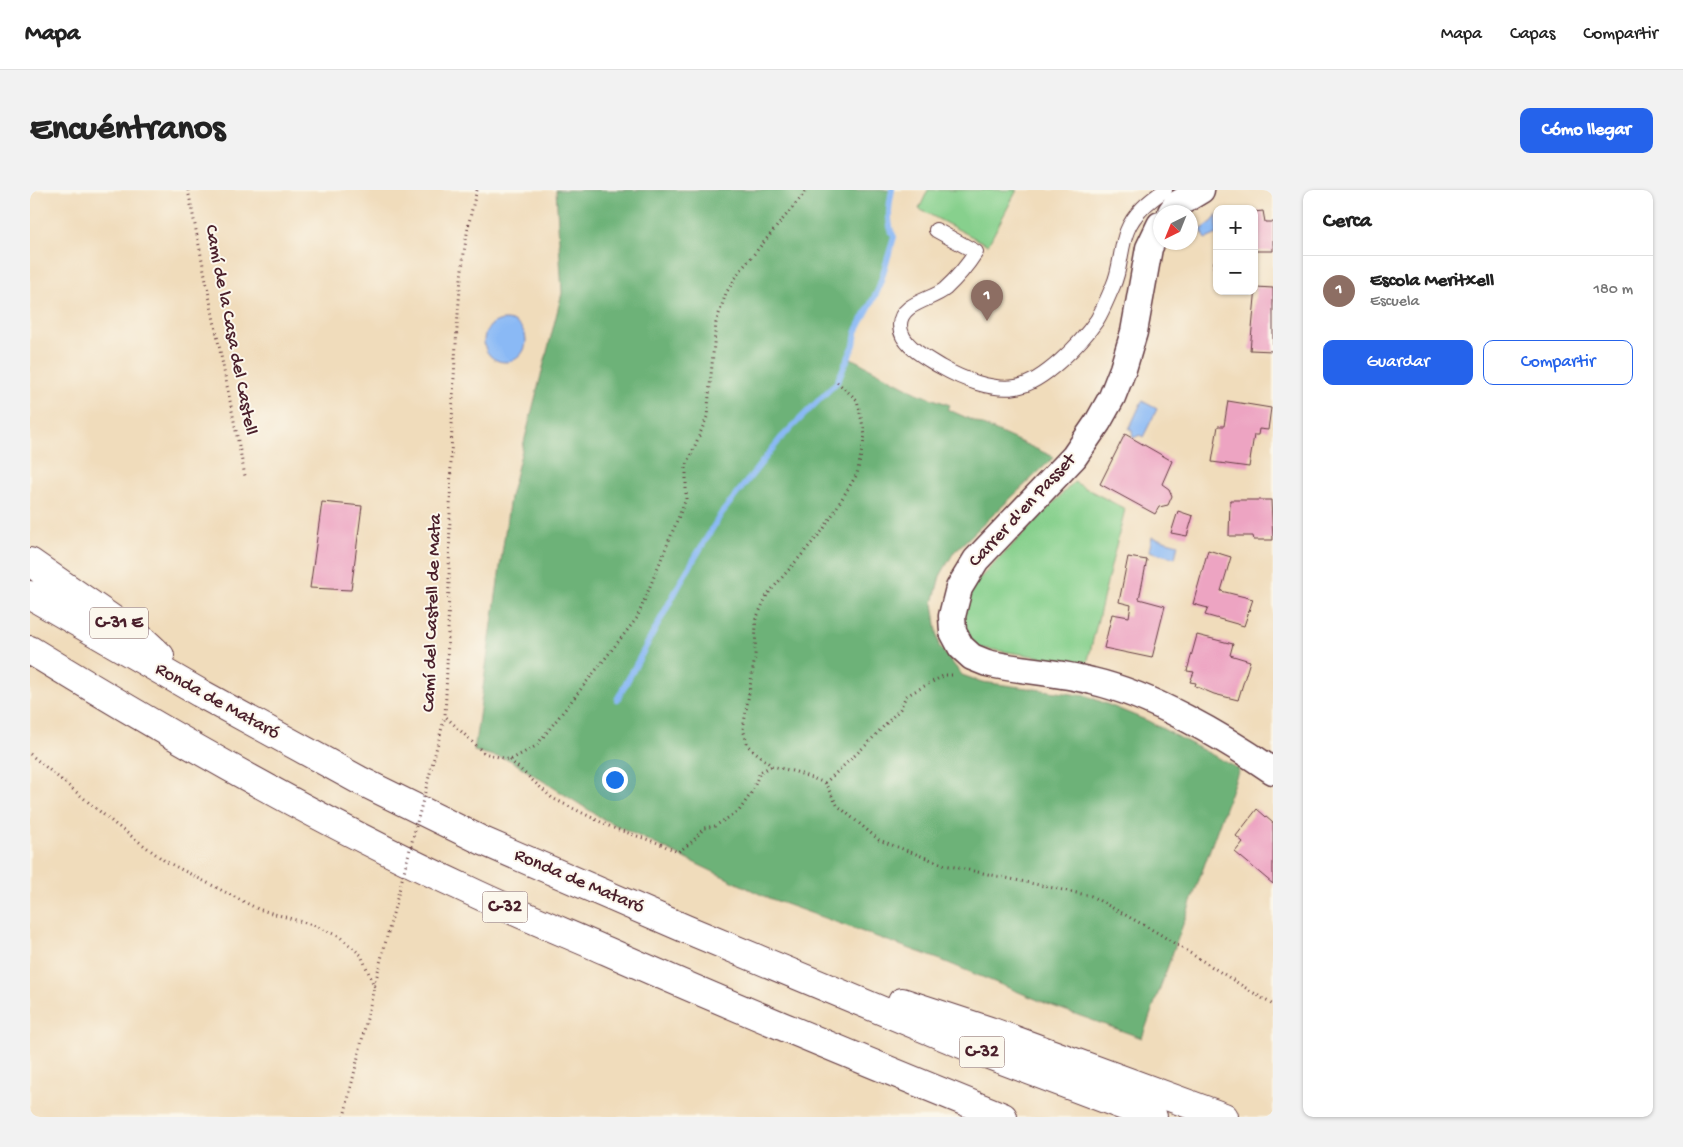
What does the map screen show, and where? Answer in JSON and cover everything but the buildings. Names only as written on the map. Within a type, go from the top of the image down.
[{"type":"highway","name":"C-31 E","points":[[30,562],[144,641],[200,693]]},
{"type":"highway","name":"Ronda de Mataró","points":[[30,595],[200,693],[359,780],[483,841],[980,1052],[1153,1117]]},
{"type":"highway","name":"C-32","points":[[30,650],[112,701],[226,765],[338,825],[468,890],[785,1029],[1003,1117]]},
{"type":"highway","points":[[813,982],[903,1002],[990,1031],[1224,1117]]},
{"type":"street","points":[[1176,205],[1201,190]]},
{"type":"street","name":"Carrer d'en Passet","points":[[1153,240],[1149,248],[1134,332],[1112,397],[1074,457],[966,574],[954,602],[952,632],[961,647],[972,657],[987,664],[1091,680],[1122,690],[1213,734],[1273,771]]},
{"type":"lane","points":[[936,230],[976,252],[965,270],[942,291],[920,301],[905,313],[900,325],[904,338],[920,354],[948,371],[974,382],[1001,389],[1019,387],[1039,377],[1067,355],[1097,320],[1114,284],[1127,231],[1142,207],[1165,190]]},
{"type":"path","name":"Camí de la Casa del Castell","points":[[188,190],[245,476]]},
{"type":"path","name":"Camí del Castell de Mata","points":[[344,1117],[374,988],[445,716],[450,620],[453,393],[460,274],[477,190]]},
{"type":"path","points":[[510,760],[536,746],[637,618],[686,499],[686,467],[707,417],[716,323],[726,293],[740,270],[807,190]]},
{"type":"path","points":[[837,382],[856,400],[865,436],[856,474],[823,530],[767,595],[756,619],[754,657],[743,730],[748,746],[772,766],[796,772],[825,784],[837,805],[880,840],[945,865],[1091,896],[1158,933],[1273,1005]]},
{"type":"path","points":[[825,784],[900,709],[906,696],[945,674],[962,675]]},
{"type":"path","points":[[445,716],[484,753],[510,760],[552,798],[613,828],[658,842],[678,852],[693,841],[704,828],[715,826],[739,811],[752,792],[760,772],[772,766]]},
{"type":"path","points":[[30,754],[115,824],[165,861],[258,909],[316,926],[340,937],[361,955],[374,988]]},
{"type":"green space","points":[[556,190],[892,190],[889,220],[894,237],[891,250],[881,283],[857,331],[849,357],[919,394],[950,405],[947,409],[1054,457],[954,552],[940,576],[933,603],[939,646],[962,675],[982,682],[1087,696],[1148,721],[1239,769],[1142,1038],[1050,1005],[941,960],[766,897],[603,819],[510,760],[474,751],[510,497],[562,293]]},
{"type":"green space","points":[[928,190],[1017,190],[988,245],[919,209]]},
{"type":"green space","points":[[1074,482],[1125,509],[1087,664],[981,648],[968,634],[965,625],[966,607],[973,588],[978,580]]},
{"type":"water","points":[[1213,221],[1213,236],[1206,239],[1201,230]]},
{"type":"water","points":[[505,320],[520,326],[526,341],[520,356],[505,362],[490,356],[484,341],[490,326]]},
{"type":"water","points":[[1142,401],[1157,409],[1143,437],[1140,435],[1133,438],[1132,430],[1129,429]]},
{"type":"water","points":[[1152,537],[1178,544],[1175,558],[1149,551]]},
{"type":"waterway","points":[[617,700],[684,576],[721,514],[781,438],[837,382],[854,345],[856,332],[878,290],[894,237],[889,220],[892,190]]},
{"type":"place","name":"Escola Meritxell","points":[[987,321]]}]
